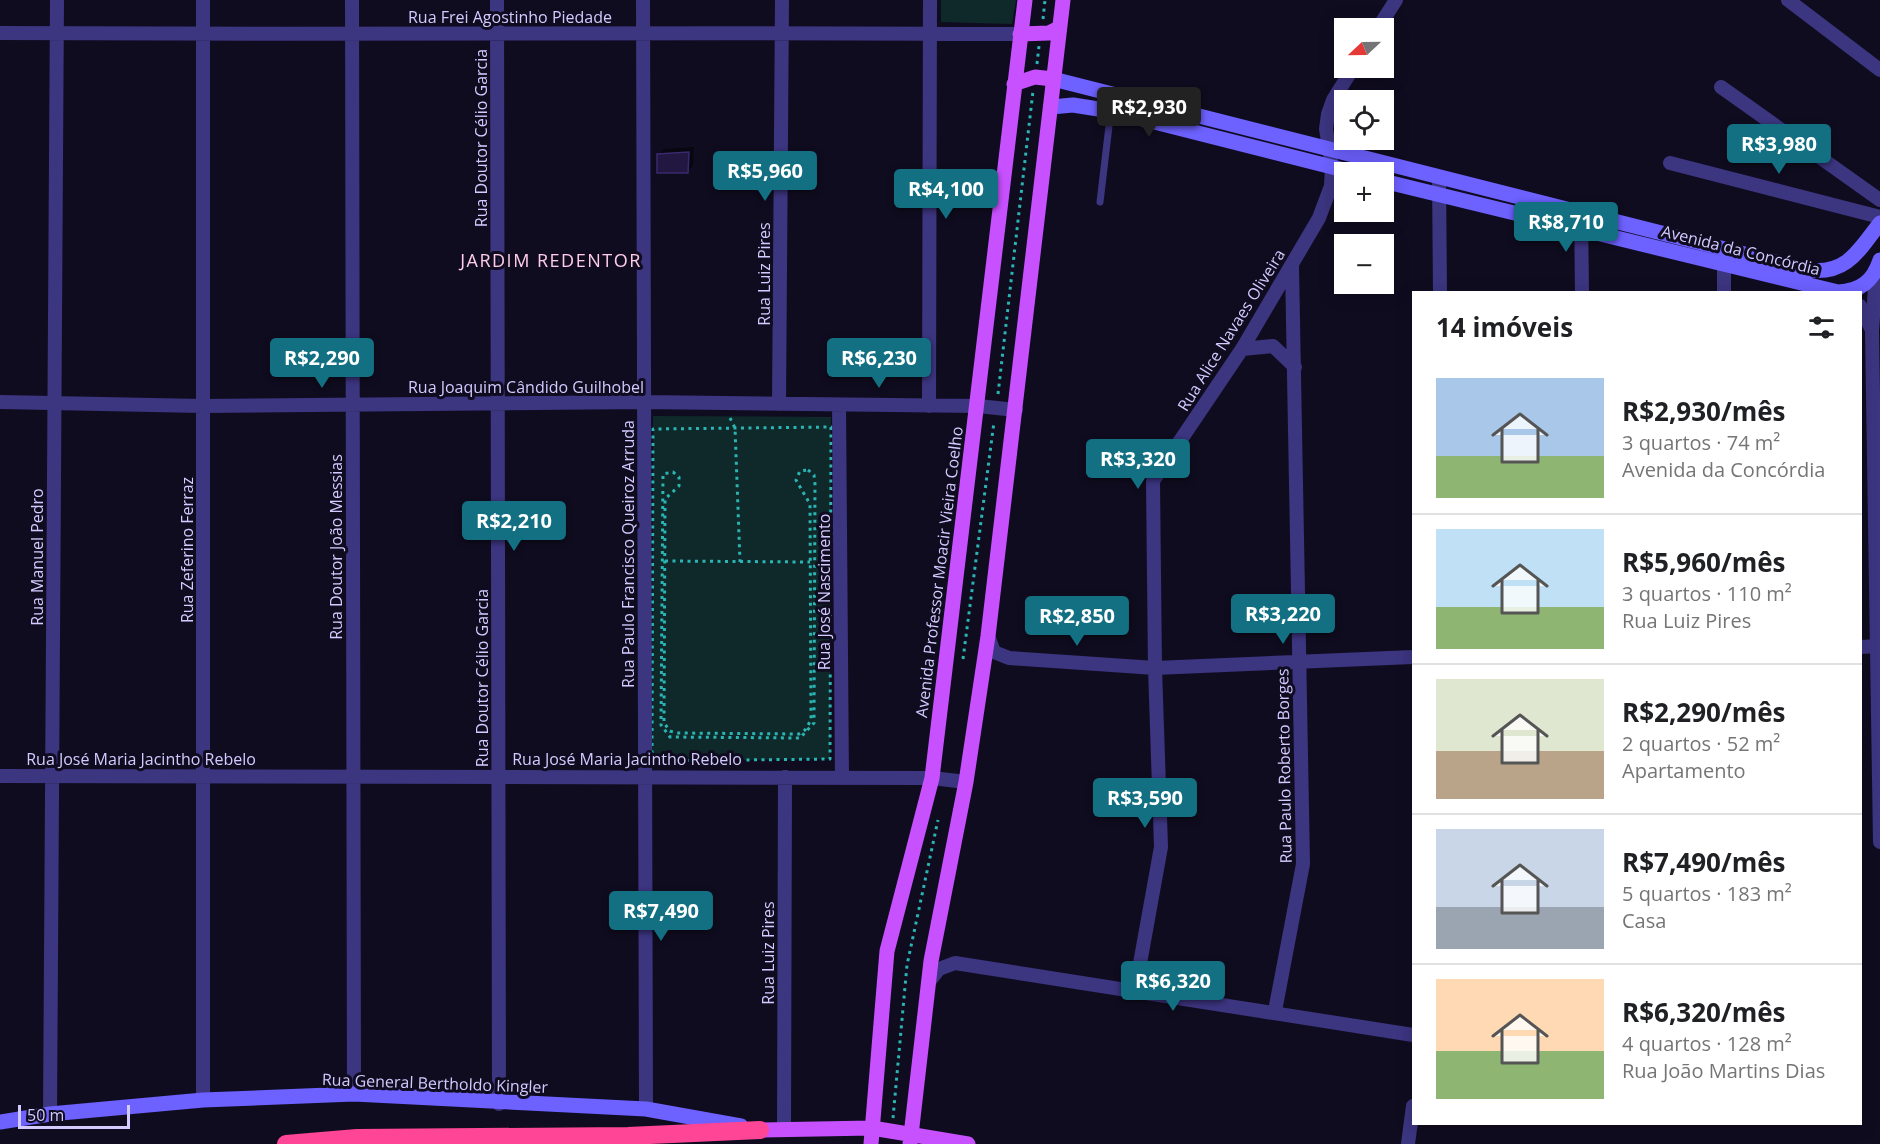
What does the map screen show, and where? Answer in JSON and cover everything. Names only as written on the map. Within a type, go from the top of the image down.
[{"type":"highway","points":[[286,1144],[357,1138],[628,1136],[760,1130]]},
{"type":"main road","name":"Avenida Professor Moacir Vieira Coelho","points":[[872,1136],[887,951],[932,778],[1025,0]]},
{"type":"main road","points":[[910,1139],[928,983],[966,782],[988,636],[1063,0]]},
{"type":"main road","points":[[1020,34],[1049,33],[1059,28]]},
{"type":"main road","points":[[1014,84],[1035,77],[1053,79]]},
{"type":"main road","points":[[760,1130],[968,1144]]},
{"type":"street","name":"Rua Manuel Pedro","points":[[50,1114],[57,0]]},
{"type":"street","name":"Rua Zeferino Ferraz","points":[[203,0],[203,1100]]},
{"type":"street","name":"Rua Doutor João Messias","points":[[352,0],[354,1095]]},
{"type":"street","name":"Rua Doutor Célio Garcia","points":[[497,0],[499,1104]]},
{"type":"street","name":"Rua Paulo Francisco Queiroz Arruda","points":[[643,0],[646,1109]]},
{"type":"street","name":"Rua Luiz Pires","points":[[779,404],[782,0]]},
{"type":"street","points":[[929,406],[930,0]]},
{"type":"street","points":[[1384,18],[1396,0]]},
{"type":"street","points":[[1788,0],[1880,70]]},
{"type":"street","name":"Rua Frei Agostinho Piedade","points":[[0,33],[352,35],[782,31],[1020,34]]},
{"type":"street","name":"Rua Alice Navaes Oliveira","points":[[1135,991],[1161,847],[1155,668],[1154,481],[1242,349],[1292,265],[1327,200],[1332,167],[1328,114],[1333,100],[1347,78]]},
{"type":"street","name":"Avenida da Concórdia","points":[[1053,79],[1808,270],[1822,272],[1835,269],[1855,256],[1880,223]]},
{"type":"street","points":[[1721,87],[1880,200]]},
{"type":"street","points":[[1051,107],[1073,105],[1110,111],[1332,167]]},
{"type":"street","points":[[1670,164],[1880,217]]},
{"type":"street","points":[[1439,178],[1440,291]]},
{"type":"street","name":"Avenida da Concórdia","points":[[1394,184],[1820,289],[1837,291]]},
{"type":"street","points":[[1525,216],[1528,200]]},
{"type":"street","points":[[1581,212],[1582,291]]},
{"type":"street","points":[[1724,249],[1724,291]]},
{"type":"street","name":"Rua Paulo Roberto Borges","points":[[1275,1011],[1303,864],[1292,265]]},
{"type":"street","points":[[1849,291],[1864,286],[1878,266]]},
{"type":"street","points":[[1878,266],[1872,331],[1879,646],[1880,842]]},
{"type":"street","points":[[1862,310],[1872,331]]},
{"type":"street","points":[[1242,349],[1273,346],[1295,367]]},
{"type":"street","name":"Rua Joaquim Cândido Guilhobel","points":[[0,402],[203,406],[644,402],[978,406],[1016,411]]},
{"type":"street","name":"Rua José Nascimento","points":[[839,405],[842,778]]},
{"type":"street","points":[[988,636],[994,652],[1009,658],[1155,668],[1298,660],[1412,657]]},
{"type":"street","points":[[1862,647],[1879,646]]},
{"type":"street","name":"Rua José Maria Jacintho Rebelo","points":[[0,776],[498,775],[932,778],[966,782]]},
{"type":"street","name":"Rua Luiz Pires","points":[[784,1130],[785,777]]},
{"type":"street","points":[[928,983],[939,969],[955,963],[1275,1011],[1412,1035]]},
{"type":"street","name":"Rua General Bertholdo Kingler","points":[[0,1122],[50,1114],[203,1100],[354,1095],[499,1104],[646,1109],[760,1130]]},
{"type":"street","points":[[1408,1144],[1412,1114]]},
{"type":"lane","points":[[1100,202],[1112,95]]},
{"type":"path","points":[[723,403],[735,428],[740,561]]},
{"type":"path","points":[[831,427],[830,759],[652,761],[653,429],[735,428],[831,427]]},
{"type":"path","points":[[808,470],[814,475],[815,484],[814,723],[809,732],[800,738],[670,737],[661,725],[661,482],[663,474],[673,472],[679,477],[679,486],[664,498],[664,723],[670,731],[799,734],[805,730],[812,720],[810,562],[810,504],[796,480],[800,471],[808,470]]},
{"type":"path","points":[[665,561],[810,562]]},
{"type":"green space","points":[[941,0],[1016,0],[1012,24],[941,22]]},
{"type":"green space","points":[[653,416],[831,417],[830,759],[652,761]]},
{"type":"building","points":[[689,152],[688,173],[657,173],[657,154]]},
{"type":"district","name":"JARDIM REDENTOR","points":[[551,260]]}]
